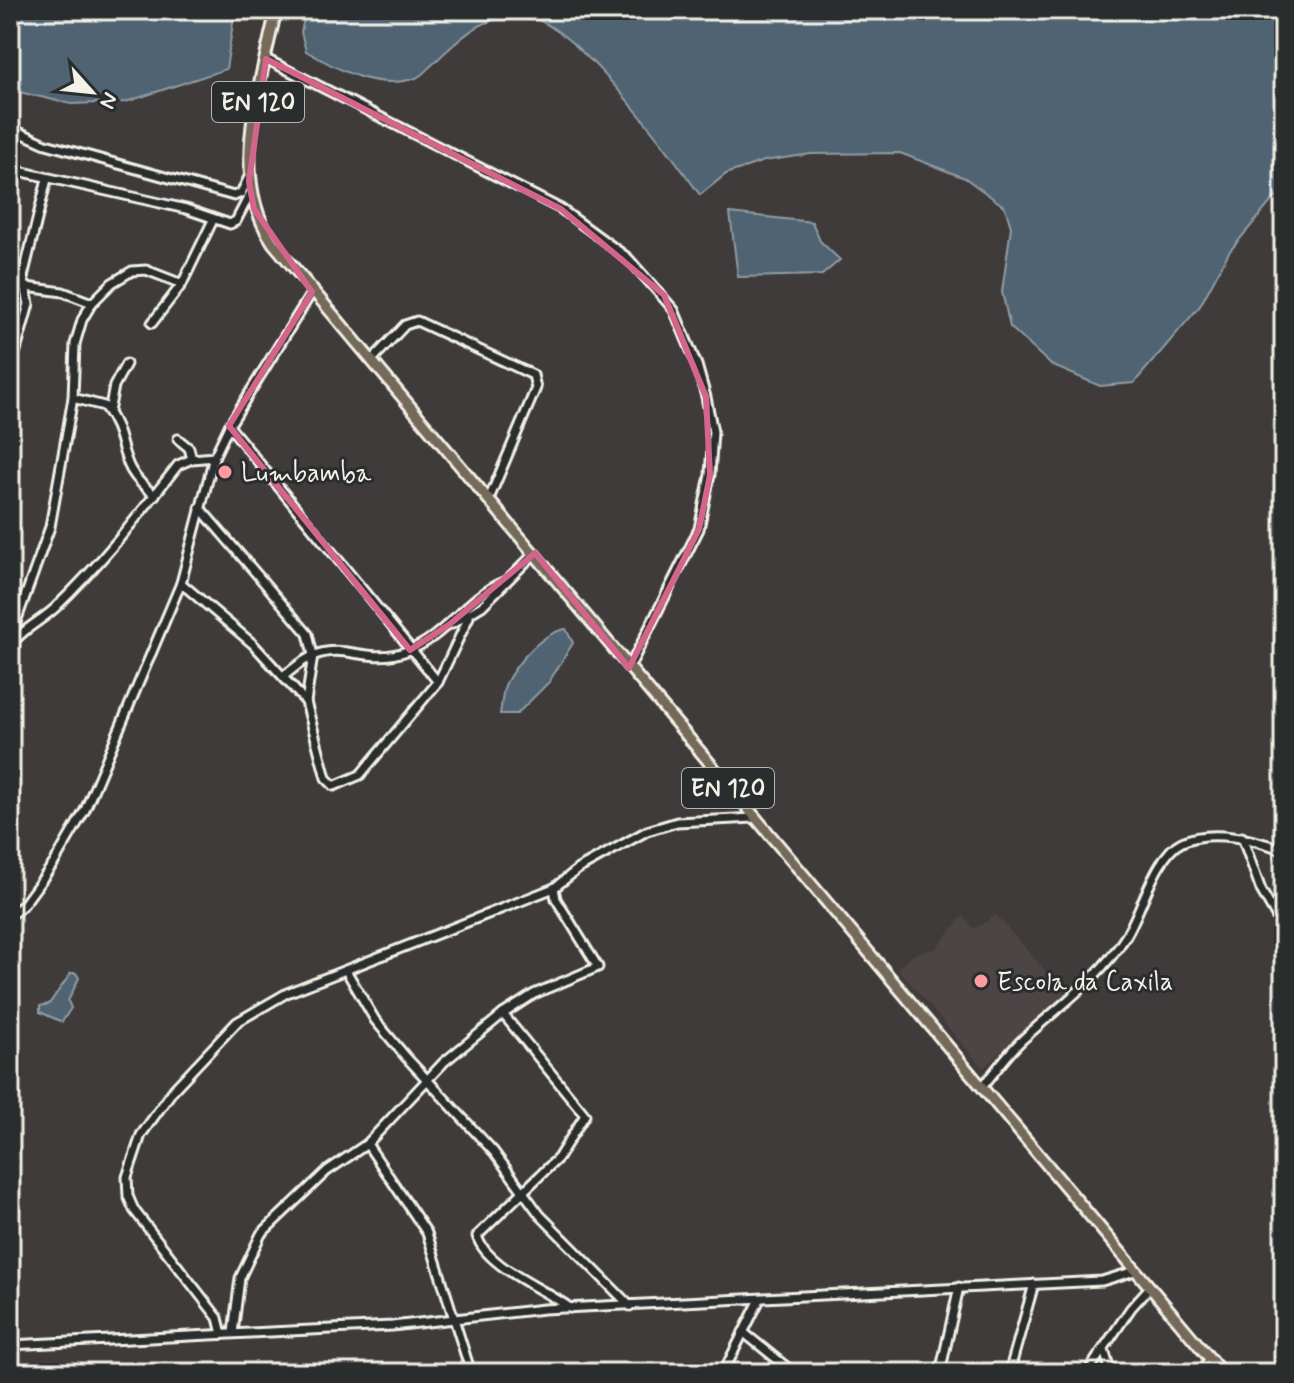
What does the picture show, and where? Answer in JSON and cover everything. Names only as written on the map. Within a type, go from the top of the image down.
[{"type":"main road","name":"EN 120","points":[[276,10],[251,140],[250,194],[260,223],[312,292],[535,553],[1222,1373]]},
{"type":"street","points":[[266,59],[561,209],[628,258],[674,310],[697,365],[706,397],[713,432],[710,475],[699,529],[629,668]]},
{"type":"street","points":[[10,128],[46,144],[234,196],[241,193],[249,177]]},
{"type":"street","points":[[10,169],[163,203],[234,224],[250,194]]},
{"type":"street","points":[[10,372],[28,315],[27,289],[23,277],[47,179]]},
{"type":"street","points":[[152,323],[182,284],[213,220]]},
{"type":"street","points":[[10,695],[16,622],[47,538],[73,398],[78,330],[92,303],[112,283],[141,269],[182,284]]},
{"type":"street","points":[[11,286],[23,277]]},
{"type":"street","points":[[11,286],[63,292],[92,303]]},
{"type":"street","points":[[10,916],[24,904],[54,863],[85,810],[181,583],[214,457],[229,426],[312,292]]},
{"type":"street","points":[[372,360],[405,325],[417,321],[533,375],[536,388],[489,499]]},
{"type":"street","points":[[126,364],[114,386],[109,412],[127,469],[136,481],[155,495]]},
{"type":"street","points":[[73,398],[95,401],[109,412]]},
{"type":"street","points":[[229,426],[262,462],[300,517],[438,682]]},
{"type":"street","points":[[178,439],[189,448],[192,459]]},
{"type":"street","points":[[16,639],[29,625],[54,608],[100,561],[178,465],[192,459],[214,457]]},
{"type":"street","points":[[200,508],[308,634],[313,655],[306,702],[326,778],[329,784],[340,787],[365,770],[438,682],[469,617],[535,553]]},
{"type":"street","points":[[10,582],[10,606],[16,622]]},
{"type":"street","points":[[284,676],[313,655],[345,651],[383,658],[410,650],[450,624],[487,591],[503,582]]},
{"type":"street","points":[[181,583],[253,644],[306,702]]},
{"type":"street","points":[[450,624],[469,617]]},
{"type":"street","points":[[222,1334],[218,1318],[134,1210],[128,1196],[131,1156],[141,1135],[174,1089],[237,1022],[287,993],[347,972],[554,888],[578,869],[647,831],[677,822],[754,818]]},
{"type":"street","points":[[1242,837],[1261,890],[1284,930]]},
{"type":"street","points":[[982,1087],[1021,1040],[1064,1006],[1120,945],[1155,875],[1175,846],[1190,839],[1242,837],[1284,851]]},
{"type":"street","points":[[233,1333],[240,1278],[261,1234],[327,1171],[367,1144],[444,1062],[503,1014],[534,994],[598,967],[556,899],[554,888]]},
{"type":"street","points":[[347,972],[375,1020],[494,1152],[523,1193],[598,1278],[630,1306]]},
{"type":"street","points":[[503,1014],[585,1115],[558,1158],[478,1233],[478,1240],[503,1266],[570,1308]]},
{"type":"street","points":[[367,1144],[399,1187],[427,1233],[471,1373]]},
{"type":"street","points":[[10,1345],[456,1319],[570,1308],[759,1301],[1102,1281],[1135,1271]]},
{"type":"street","points":[[1009,1373],[1034,1284]]},
{"type":"street","points":[[940,1373],[959,1287]]},
{"type":"street","points":[[1087,1373],[1131,1308],[1149,1288]]},
{"type":"street","points":[[723,1373],[759,1301]]},
{"type":"street","points":[[743,1332],[794,1373]]},
{"type":"street","points":[[1104,1350],[1111,1373]]},
{"type":"street","points":[[1200,1373],[1210,1359]]},
{"type":"highlighted area","points":[[266,59],[561,209],[664,295],[706,397],[710,475],[699,529],[629,668],[535,553],[450,624],[410,650],[402,641],[229,426],[312,292],[254,209],[249,182]]},
{"type":"shaded area","name":"Escola da Caxila","points":[[996,915],[1066,994],[983,1068],[897,968],[916,953],[935,949],[963,916],[974,929]]},
{"type":"water","points":[[10,10],[235,10],[226,69],[126,102],[71,104],[10,90]]},
{"type":"water","points":[[306,10],[1284,10],[1284,198],[1275,197],[1229,252],[1200,306],[1134,383],[1100,386],[1051,365],[1010,327],[1002,292],[1011,227],[1005,207],[965,178],[900,153],[811,154],[764,161],[726,174],[700,195],[622,94],[571,42],[548,25],[528,17],[513,16],[487,22],[465,35],[418,77],[387,82],[358,76],[306,51],[301,32]]},
{"type":"water","points":[[730,213],[812,222],[820,241],[840,260],[822,275],[738,277]]},
{"type":"water","points":[[566,629],[573,643],[549,682],[517,714],[500,714],[505,686],[517,666],[540,642]]},
{"type":"water","points":[[71,973],[76,973],[79,978],[68,1001],[71,1008],[62,1022],[40,1012],[40,1006],[49,1004]]},
{"type":"place","name":"Lumbamba","points":[[225,472]]},
{"type":"place","name":"Escola da Caxila","points":[[981,981]]}]
